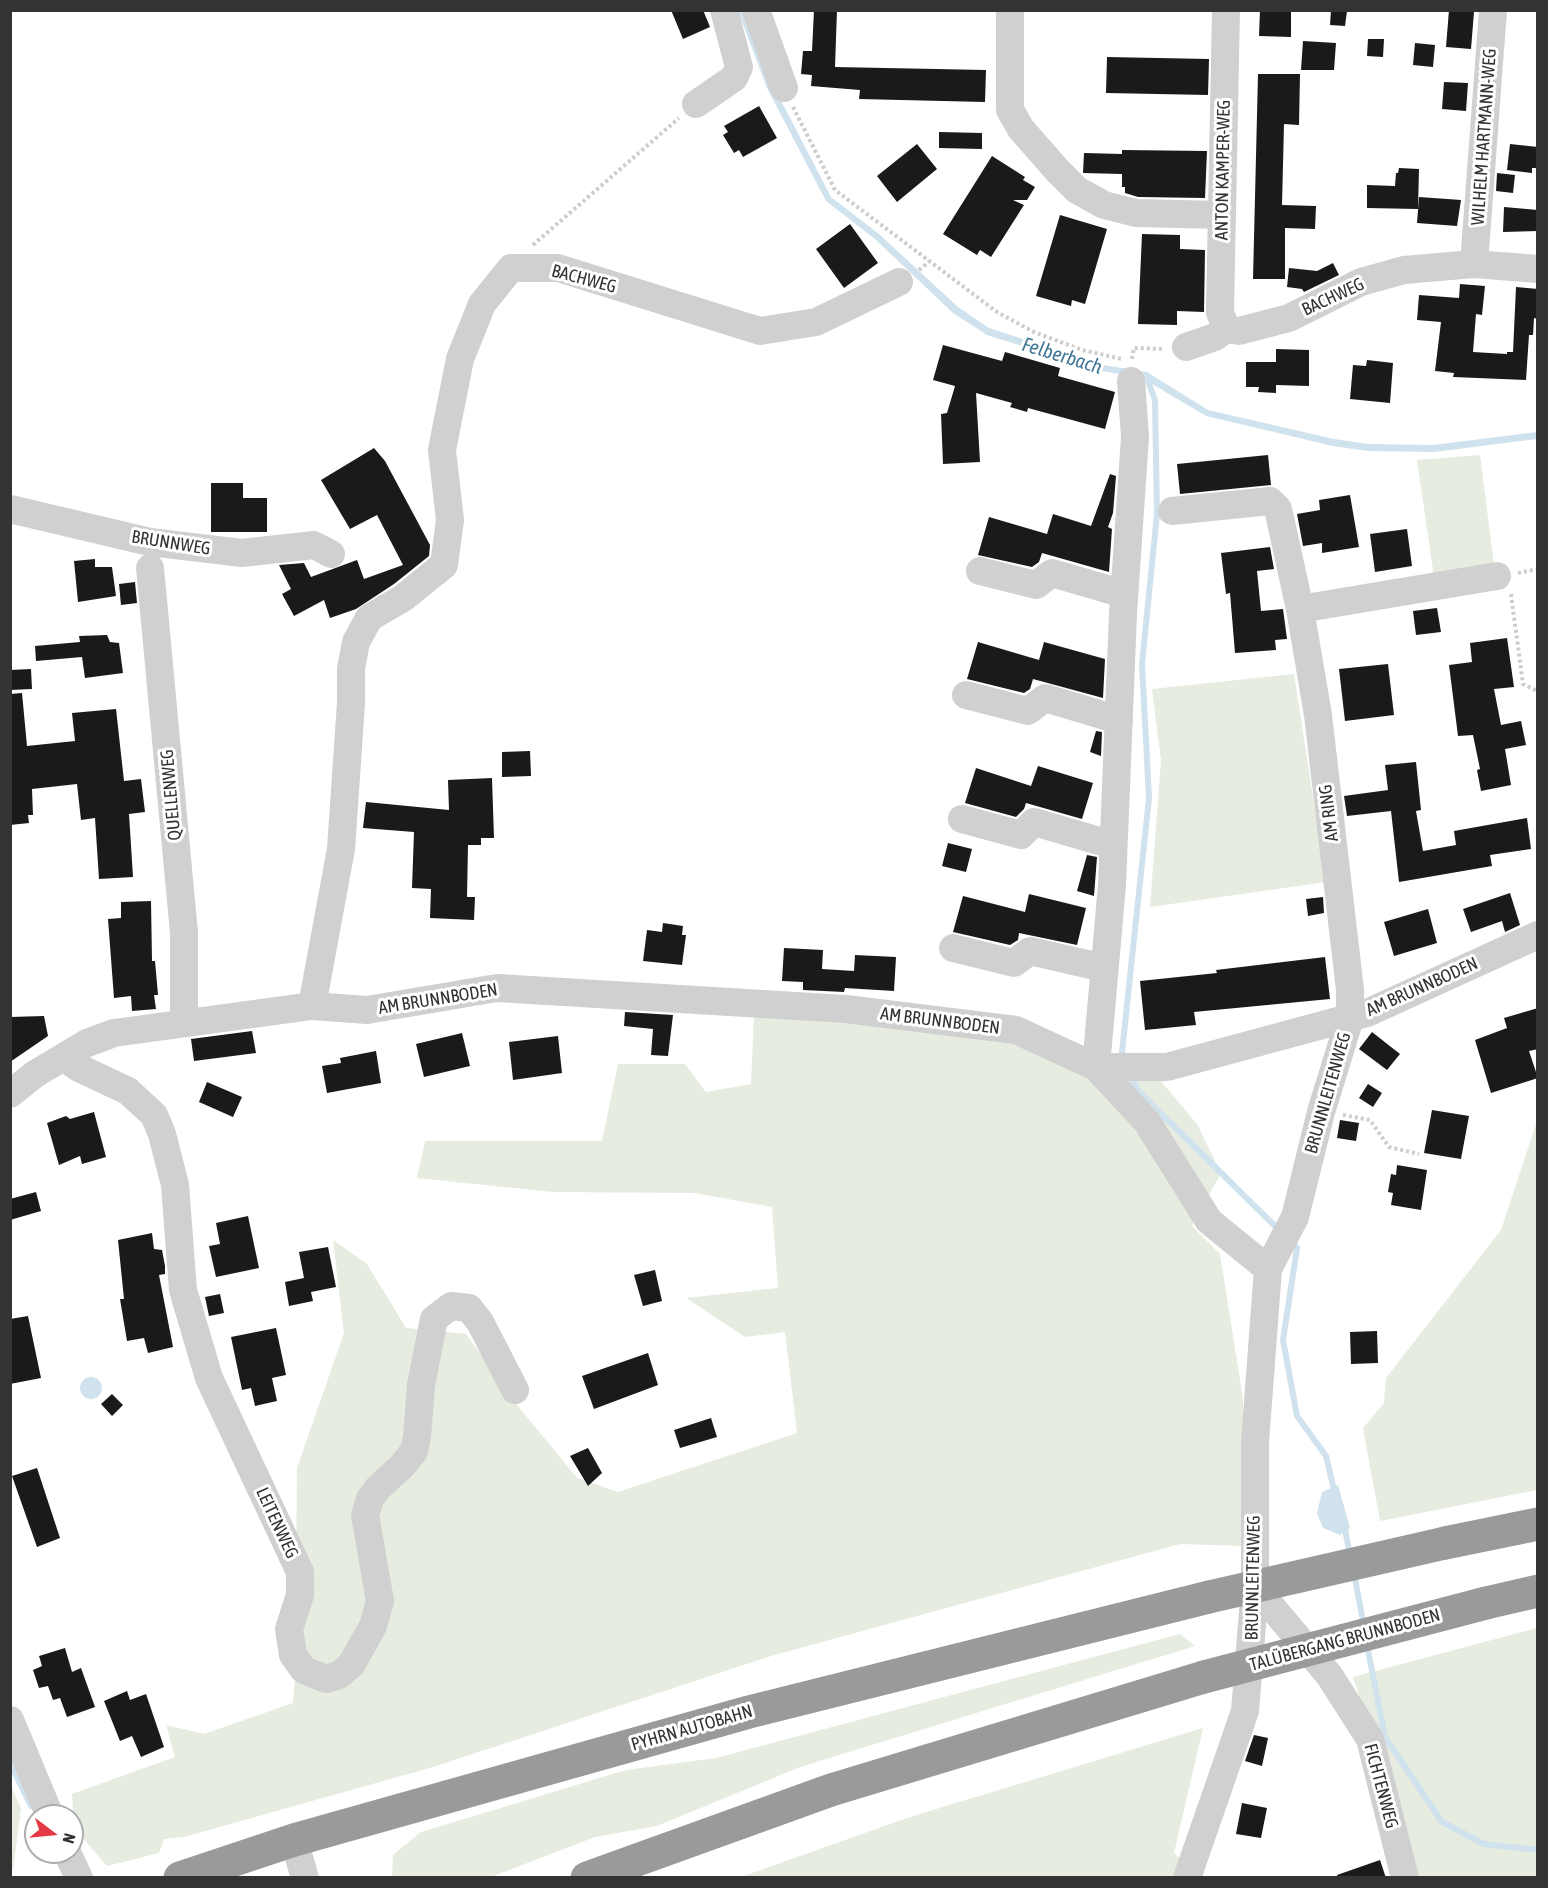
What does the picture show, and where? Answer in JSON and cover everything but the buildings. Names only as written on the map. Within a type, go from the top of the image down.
[{"type":"highway","name":"PYHRN AUTOBAHN","points":[[180,1878],[294,1840],[749,1712],[1209,1597],[1538,1524]]},
{"type":"highway","name":"TALÜBERGANG BRUNNBODEN","points":[[587,1878],[831,1790],[1204,1677],[1538,1591]]},
{"type":"street","points":[[696,104],[734,78],[739,67],[724,10]]},
{"type":"street","points":[[756,10],[784,88]]},
{"type":"street","points":[[1010,10],[1010,110],[1021,129],[1077,190],[1104,205],[1136,213],[1221,215]]},
{"type":"street","name":"ANTON KAMPER-WEG","points":[[1226,10],[1220,312],[1226,329]]},
{"type":"street","name":"WILHELM HARTMANN-WEG","points":[[1474,264],[1493,10]]},
{"type":"street","name":"BACHWEG","points":[[1186,347],[1215,337],[1226,329],[1239,331],[1289,318],[1374,278],[1404,270],[1474,264],[1538,269]]},
{"type":"street","points":[[312,1006],[341,849],[351,669],[356,642],[369,618],[403,598],[444,565],[450,520],[442,450],[460,359],[482,304],[511,268]]},
{"type":"street","name":"BACHWEG","points":[[511,268],[558,268],[760,331],[816,322],[910,275]]},
{"type":"street","points":[[1131,370],[1136,437],[1124,594],[1113,845],[1104,968],[1105,1067],[1147,1122],[1209,1221],[1280,1247]]},
{"type":"street","name":"AM RING","points":[[1172,511],[1270,501],[1278,509],[1300,609],[1318,715],[1350,990],[1350,1018]]},
{"type":"street","name":"BRUNNWEG","points":[[10,509],[150,542],[242,553],[314,545],[331,554]]},
{"type":"street","name":"QUELLENWEG","points":[[150,568],[184,933],[184,1023]]},
{"type":"street","points":[[980,571],[1036,585],[1052,573],[1124,594]]},
{"type":"street","points":[[1300,609],[1497,576]]},
{"type":"street","points":[[966,695],[1028,711],[1045,699],[1119,720]]},
{"type":"street","points":[[962,819],[1021,835],[1034,822],[1113,845]]},
{"type":"street","name":"AM BRUNNBODEN","points":[[10,1094],[35,1074],[87,1043],[114,1033],[312,1006],[367,1010],[497,988],[846,1009],[1016,1030],[1105,1067],[1167,1067],[1367,1013],[1538,935]]},
{"type":"street","points":[[952,948],[1014,963],[1030,951],[1104,968]]},
{"type":"street","name":"BRUNNLEITENWEG","points":[[1187,1878],[1245,1711],[1255,1587],[1255,1442],[1280,1247],[1350,1018]]},
{"type":"street","name":"LEITENWEG","points":[[64,1057],[77,1067],[128,1091],[154,1115],[162,1134],[175,1185],[183,1290],[208,1378],[300,1572],[300,1595],[289,1629],[293,1655],[304,1670],[326,1679],[339,1675],[351,1665],[373,1626],[380,1601],[365,1515],[370,1499],[378,1488],[402,1467],[414,1451],[421,1385],[434,1319],[451,1305],[469,1308],[480,1322],[515,1390]]},
{"type":"street","name":"FICHTENWEG","points":[[1255,1587],[1329,1675],[1370,1739],[1405,1878]]},
{"type":"street","points":[[10,1720],[45,1804]]},
{"type":"street","points":[[294,1840],[305,1878]]},
{"type":"street","points":[[73,1864],[80,1878]]},
{"type":"path","points":[[784,88],[835,190],[997,312],[1034,333],[1110,358],[1131,370]]},
{"type":"path","points":[[511,268],[580,203],[696,104]]},
{"type":"path","points":[[910,275],[930,261]]},
{"type":"path","points":[[1134,348],[1186,347]]},
{"type":"path","points":[[1497,576],[1510,585],[1523,684],[1537,691]]},
{"type":"path","name":"BRUNNLEITENWEG","points":[[1342,1115],[1370,1120],[1389,1147],[1419,1154]]},
{"type":"shaded area","points":[[1480,455],[1494,565],[1434,577],[1417,460]]},
{"type":"shaded area","points":[[1294,674],[1326,882],[1150,907],[1161,760],[1152,689]]},
{"type":"shaded area","points":[[922,1006],[1159,1079],[1197,1124],[1221,1173],[1192,1226],[1220,1254],[1243,1399],[1243,1546],[1180,1544],[771,1656],[433,1767],[184,1837],[164,1839],[159,1853],[107,1866],[84,1840],[84,1804],[73,1804],[72,1794],[175,1757],[166,1725],[204,1734],[293,1703],[297,1468],[344,1333],[333,1240],[367,1264],[406,1328],[466,1334],[518,1406],[577,1478],[618,1492],[797,1433],[785,1332],[745,1337],[686,1298],[778,1288],[772,1207],[694,1193],[553,1192],[417,1178],[425,1141],[602,1141],[618,1064],[685,1064],[706,1092],[751,1084],[754,1014]]},
{"type":"shaded area","points":[[1537,1121],[1537,1490],[1380,1521],[1363,1428],[1384,1403],[1386,1378],[1501,1230]]},
{"type":"shaded area","points":[[1537,1628],[1537,1877],[1417,1877],[1353,1677]]},
{"type":"shaded area","points":[[1180,1634],[1195,1646],[800,1767],[657,1826],[595,1837],[491,1877],[392,1877],[393,1855],[421,1832],[626,1770],[716,1758]]},
{"type":"shaded area","points":[[1203,1728],[1174,1853],[1200,1877],[738,1878],[910,1817]]},
{"type":"shaded area","points":[[11,1786],[21,1808],[13,1870],[11,1871]]},
{"type":"water","name":"Felberbach","points":[[738,11],[744,11],[774,87],[831,197],[879,234],[958,307],[989,328],[1103,365],[1147,372],[1208,410],[1334,439],[1368,444],[1433,445],[1537,432],[1537,439],[1434,452],[1368,451],[1333,446],[1206,416],[1142,378],[1102,371],[987,335],[953,313],[875,239],[826,201],[767,88]]},
{"type":"water","points":[[87,1377],[95,1377],[102,1384],[102,1392],[95,1399],[87,1399],[80,1392],[80,1384]]},
{"type":"water","points":[[1338,1485],[1350,1528],[1340,1535],[1323,1528],[1317,1513],[1322,1492]]},
{"type":"waterway","points":[[1124,1058],[1122,1052],[1149,798],[1142,664],[1157,514],[1155,400],[1146,376]]},
{"type":"waterway","points":[[1131,1076],[1138,1091],[1279,1230]]},
{"type":"waterway","points":[[1291,1241],[1297,1248],[1283,1340],[1297,1416],[1326,1456],[1335,1494]]},
{"type":"waterway","points":[[1344,1524],[1350,1555]]},
{"type":"waterway","points":[[1354,1574],[1364,1626]]},
{"type":"waterway","points":[[1367,1645],[1385,1737],[1442,1822],[1484,1844],[1538,1850]]},
{"type":"waterway","points":[[10,1763],[30,1804]]}]
